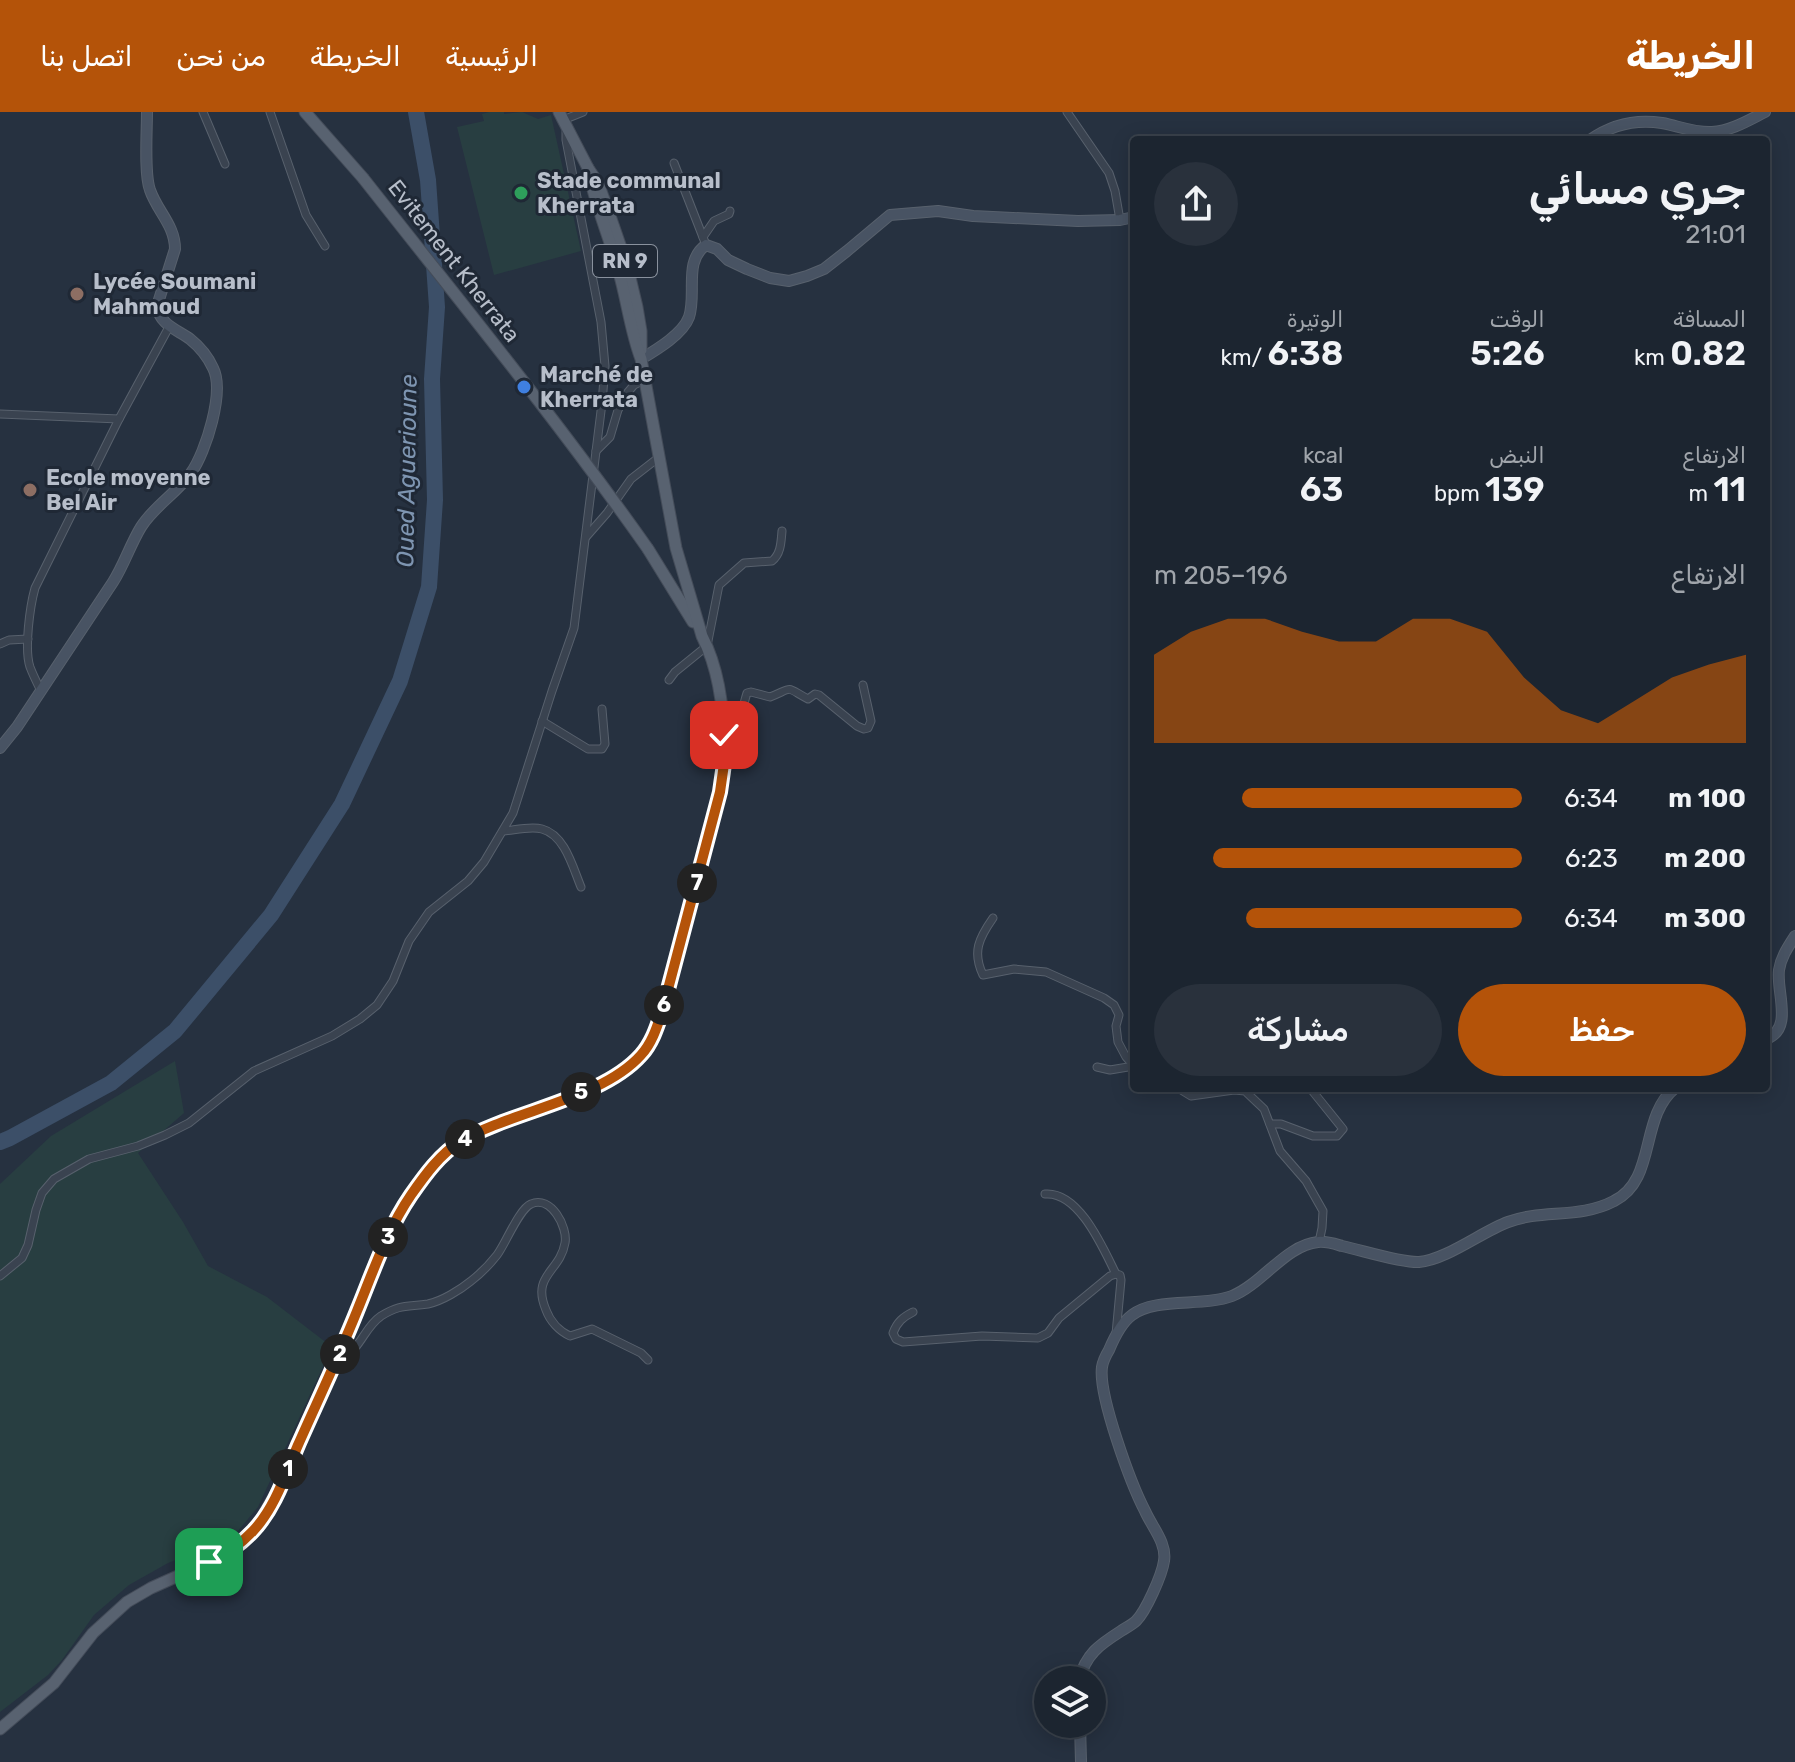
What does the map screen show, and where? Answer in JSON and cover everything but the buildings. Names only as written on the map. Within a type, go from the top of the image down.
[{"type":"main road","name":"Evitement Kherrata","points":[[305,112],[363,178],[604,486],[648,549],[704,641]]},
{"type":"main road","name":"RN 9","points":[[0,1729],[54,1683],[93,1633],[127,1602],[224,1555],[254,1530],[273,1500],[337,1361],[384,1246],[409,1197],[433,1165],[458,1143],[477,1133],[607,1080],[632,1064],[648,1045],[662,1012],[720,792],[724,735],[719,684],[676,548],[646,379],[631,333],[618,267],[588,168],[562,119]]},
{"type":"street","points":[[0,748],[122,568],[140,528],[192,473],[201,456],[216,401],[216,374],[203,351],[169,327],[158,313],[157,306],[175,240],[149,189],[147,112]]},
{"type":"street","points":[[203,112],[225,164]]},
{"type":"street","points":[[270,112],[306,215],[325,246]]},
{"type":"street","points":[[0,1276],[22,1258],[42,1193],[54,1179],[89,1159],[138,1146],[189,1123],[254,1071],[332,1036],[377,1005],[393,981],[409,941],[429,912],[468,881],[484,862],[513,813],[574,628],[602,403],[605,366],[601,322],[562,119],[583,112]]},
{"type":"street","points":[[1067,112],[1109,173],[1120,220]]},
{"type":"street","points":[[1598,136],[1620,125],[1642,122],[1713,132],[1731,128],[1765,112]]},
{"type":"street","points":[[674,163],[705,241],[728,260],[770,278],[789,281],[824,269],[890,215],[938,211],[1078,221],[1130,218]]},
{"type":"street","points":[[641,359],[677,333],[689,318],[694,261],[714,221],[730,211]]},
{"type":"street","points":[[41,691],[28,664],[31,602],[35,588],[119,419],[169,327]]},
{"type":"street","points":[[596,451],[610,437],[618,410],[628,392],[646,379]]},
{"type":"street","points":[[0,414],[119,419]]},
{"type":"street","points":[[585,538],[631,479],[658,458]]},
{"type":"street","points":[[669,680],[704,641],[719,585],[744,563],[772,561],[778,555],[782,531]]},
{"type":"street","points":[[0,644],[28,639]]},
{"type":"street","points":[[724,735],[736,726],[747,693],[770,697],[790,688],[808,699],[819,695],[857,726],[868,728],[871,721],[863,685]]},
{"type":"street","points":[[542,721],[588,749],[602,749],[605,744],[602,709]]},
{"type":"street","points":[[503,831],[541,828],[555,835],[581,887]]},
{"type":"street","points":[[993,918],[981,935],[977,951],[978,965],[983,975],[1014,969],[1046,972],[1104,998],[1114,1005],[1119,1015],[1116,1026],[1118,1042],[1130,1062]]},
{"type":"street","points":[[1770,1037],[1782,1024],[1778,973],[1782,956],[1795,936]]},
{"type":"street","points":[[1097,1067],[1110,1070],[1130,1067]]},
{"type":"street","points":[[1184,1092],[1191,1096],[1226,1092]]},
{"type":"street","points":[[1246,1092],[1264,1109],[1280,1151],[1306,1181],[1323,1211],[1319,1242]]},
{"type":"street","points":[[1270,1124],[1281,1124],[1313,1136],[1337,1136],[1343,1129],[1313,1092]]},
{"type":"street","points":[[1083,1666],[1093,1651],[1137,1619],[1165,1560],[1164,1548],[1144,1510],[1125,1462],[1102,1384],[1102,1367],[1107,1352],[1132,1314],[1147,1307],[1206,1303],[1233,1296],[1301,1247],[1319,1242],[1419,1262],[1472,1241],[1506,1223],[1533,1216],[1570,1214],[1599,1208],[1626,1194],[1635,1184],[1658,1108],[1670,1092]]},
{"type":"street","points":[[1045,1194],[1056,1193],[1064,1198],[1092,1228],[1116,1274],[1120,1275],[1116,1336]]},
{"type":"street","points":[[337,1361],[354,1349],[367,1328],[380,1317],[402,1305],[430,1303],[470,1282],[495,1258],[523,1210],[531,1204],[542,1203],[552,1209],[565,1229],[566,1239],[564,1249],[541,1287],[541,1298],[548,1316],[562,1332],[570,1336],[592,1329],[641,1353],[648,1360]]},
{"type":"street","points":[[913,1312],[896,1325],[893,1333],[896,1339],[903,1342],[957,1337],[1038,1338],[1048,1333],[1059,1318],[1116,1274]]},
{"type":"street","points":[[1080,1738],[1081,1762]]},
{"type":"green space","name":"Stade communal Kherrata","points":[[522,112],[538,119],[551,115],[581,251],[494,275],[457,127],[484,121],[482,114]]},
{"type":"green space","points":[[175,1061],[184,1113],[138,1153],[208,1266],[267,1297],[332,1347],[258,1507],[232,1538],[168,1563],[129,1585],[94,1615],[48,1675],[0,1712],[0,1184],[51,1136]]},
{"type":"waterway","name":"Oued Aguerioune","points":[[0,1142],[111,1083],[175,1031],[271,915],[342,804],[400,681],[429,587],[435,500],[432,379],[437,307],[428,180],[416,112]]},
{"type":"place","name":"Stade communal Kherrata","points":[[521,193]]},
{"type":"place","name":"Lycée Soumani Mahmoud","points":[[77,294]]},
{"type":"place","name":"Marché de Kherrata","points":[[524,387]]},
{"type":"place","name":"Ecole moyenne Bel Air","points":[[30,490]]},
{"type":"route","points":[[209,1562],[224,1555],[254,1530],[273,1500],[334,1367],[384,1246],[409,1197],[433,1165],[458,1143],[477,1133],[607,1080],[632,1064],[648,1045],[662,1012],[720,792],[724,735]]}]
